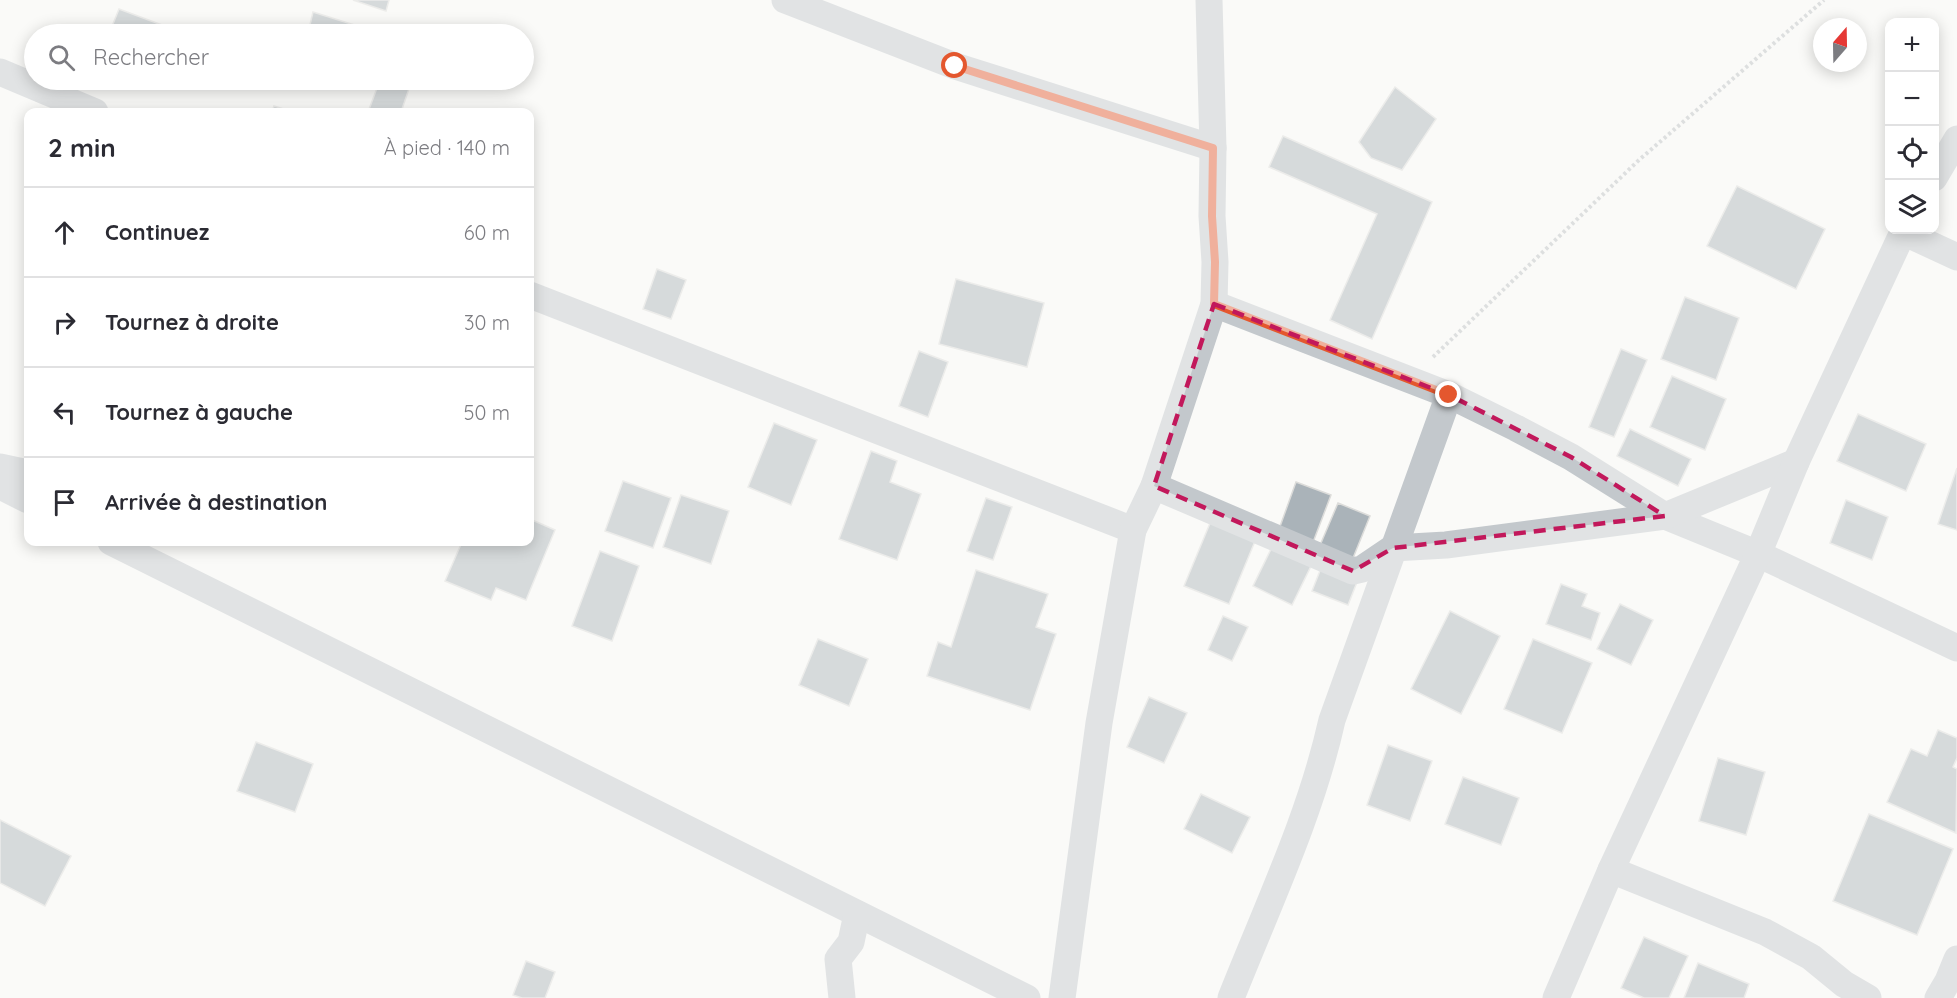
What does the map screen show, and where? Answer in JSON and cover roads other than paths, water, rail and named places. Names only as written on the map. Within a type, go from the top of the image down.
[{"type":"street","points":[[785,0],[955,66],[1213,148]]},
{"type":"street","points":[[1062,998],[1099,723],[1133,530],[1154,486],[1214,304],[1209,0]]},
{"type":"street","points":[[0,72],[24,82]]},
{"type":"street","points":[[43,90],[86,108]]},
{"type":"street","points":[[1939,171],[1957,139]]},
{"type":"street","points":[[1556,998],[1611,870],[1758,554],[1796,462],[1903,234]]},
{"type":"street","points":[[1910,234],[1957,257]]},
{"type":"street","points":[[534,298],[1133,530]]},
{"type":"street","points":[[1214,304],[1449,395],[1570,457],[1665,516],[1758,554],[1957,648]]},
{"type":"street","points":[[1231,998],[1308,805],[1323,760],[1332,720],[1449,395]]},
{"type":"street","points":[[1154,486],[1353,571],[1362,569],[1393,548],[1446,545],[1665,516],[1796,462]]},
{"type":"street","points":[[0,467],[24,472]]},
{"type":"street","points":[[0,486],[24,498]]},
{"type":"street","points":[[119,546],[1027,998]]},
{"type":"street","points":[[1611,870],[1766,932],[1811,957],[1844,984],[1868,998]]},
{"type":"street","points":[[842,998],[838,959],[851,942],[857,914]]}]
